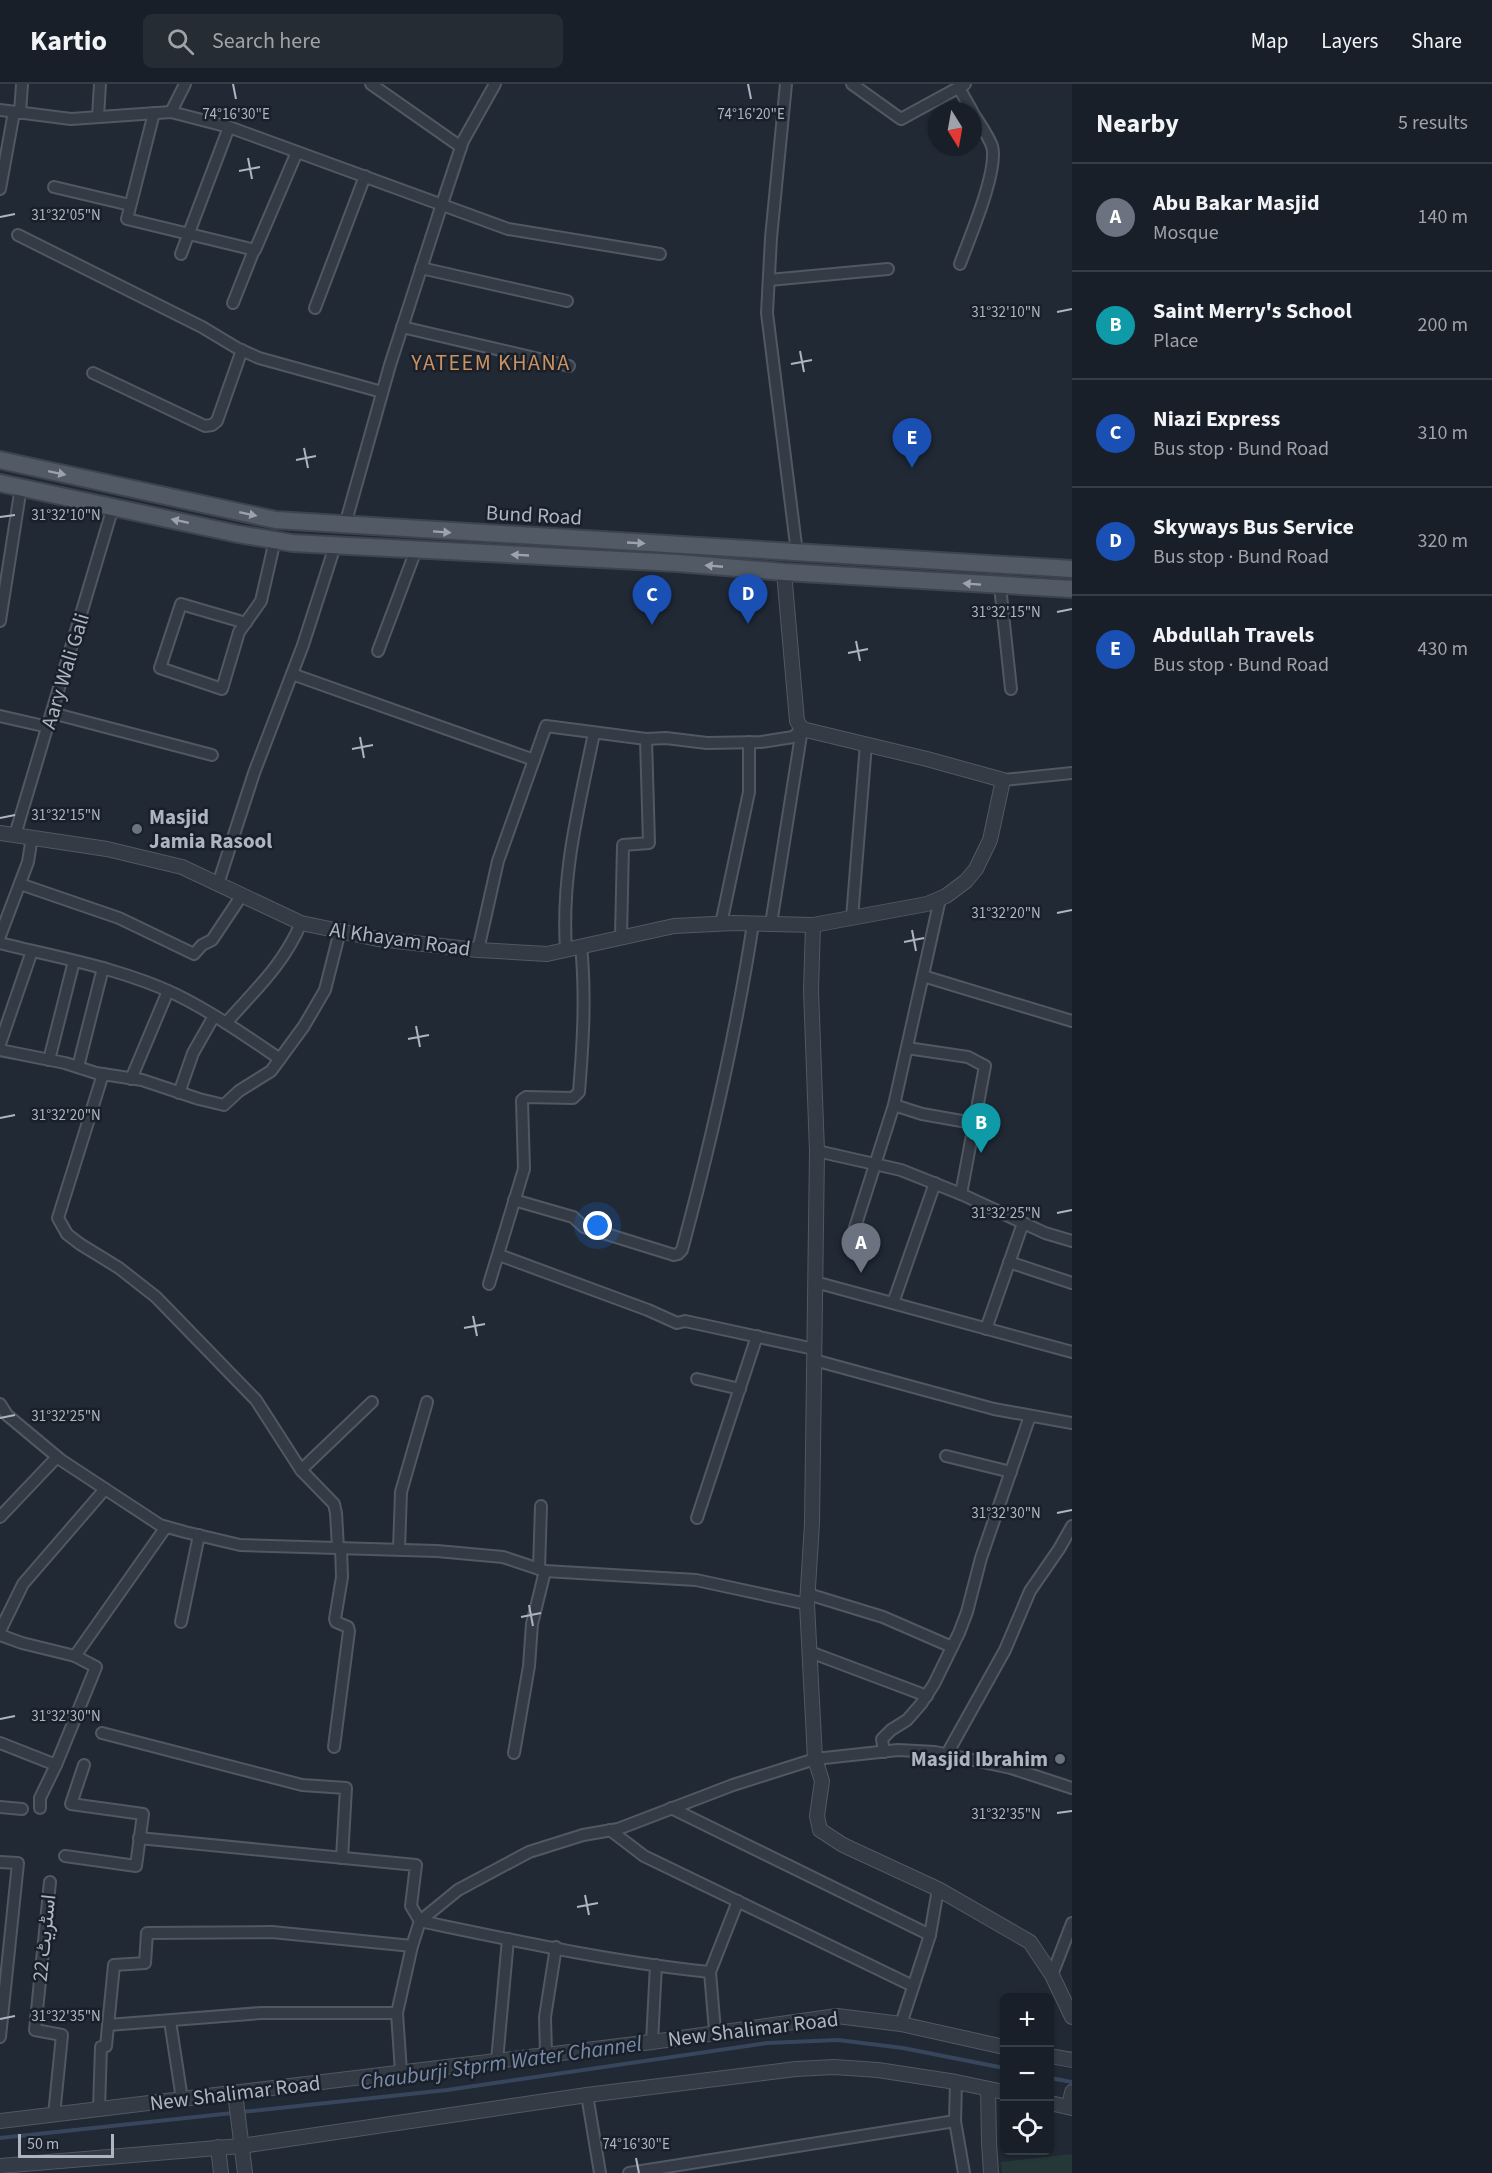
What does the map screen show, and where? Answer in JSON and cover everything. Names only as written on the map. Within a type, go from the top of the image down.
[{"type":"main road","name":"Bund Road","points":[[0,460],[276,520],[1072,569]]},
{"type":"main road","name":"Bund Road","points":[[0,483],[276,540],[335,546],[677,563],[1072,590]]},
{"type":"street","points":[[0,189],[22,84]]},
{"type":"street","points":[[98,117],[100,84]]},
{"type":"street","points":[[171,112],[184,84]]},
{"type":"street","points":[[371,84],[461,147]]},
{"type":"street","points":[[345,525],[382,392],[461,147],[495,84]]},
{"type":"street","points":[[786,84],[767,313],[797,553]]},
{"type":"street","points":[[852,84],[901,118],[962,86],[969,102]]},
{"type":"street","points":[[0,110],[71,119],[171,112],[229,127],[508,229],[660,254]]},
{"type":"street","points":[[154,113],[127,219],[254,250]]},
{"type":"street","points":[[181,254],[229,127]]},
{"type":"street","points":[[960,264],[989,180],[993,159],[992,146],[982,128]]},
{"type":"street","points":[[234,303],[254,250],[297,152]]},
{"type":"street","points":[[315,308],[365,176]]},
{"type":"street","points":[[54,187],[130,205]]},
{"type":"street","points":[[18,235],[181,316],[259,358],[382,392]]},
{"type":"street","points":[[421,268],[567,301]]},
{"type":"street","points":[[769,280],[888,269]]},
{"type":"street","points":[[402,327],[569,366]]},
{"type":"street","points":[[93,373],[205,426],[212,425],[217,421],[242,350]]},
{"type":"street","points":[[0,621],[21,487]]},
{"type":"street","name":"Aary Wali Gali","points":[[15,835],[114,507]]},
{"type":"street","points":[[246,623],[181,604],[160,668],[222,689],[239,632],[246,623],[261,601],[276,540]]},
{"type":"street","points":[[218,884],[254,773],[292,674],[335,546]]},
{"type":"street","points":[[378,651],[416,550]]},
{"type":"street","points":[[771,924],[802,729],[797,720],[784,572]]},
{"type":"street","points":[[1000,586],[1011,689]]},
{"type":"street","points":[[292,674],[534,759]]},
{"type":"street","points":[[52,713],[212,755]]},
{"type":"street","points":[[0,716],[48,727]]},
{"type":"street","points":[[478,950],[498,861],[546,726],[646,739],[666,738],[707,743],[749,742],[793,737],[802,729]]},
{"type":"street","points":[[802,729],[1004,780],[1072,773]]},
{"type":"street","points":[[566,950],[568,863],[594,733]]},
{"type":"street","points":[[621,937],[623,845],[649,843],[646,739]]},
{"type":"street","points":[[721,924],[749,792],[749,742]]},
{"type":"street","points":[[852,918],[866,744]]},
{"type":"street","points":[[851,1240],[894,1105],[940,899],[966,880],[976,869],[990,840],[1004,780]]},
{"type":"street","name":"Al Khayam Road","points":[[0,833],[107,849],[182,867],[301,923],[378,939],[478,950],[547,954],[674,926],[813,925],[927,904],[940,899]]},
{"type":"street","points":[[0,936],[28,861],[32,837]]},
{"type":"street","points":[[20,884],[119,918],[194,954],[202,945],[212,940],[242,895]]},
{"type":"street","points":[[226,1023],[269,977],[292,943],[301,923]]},
{"type":"street","points":[[514,1200],[573,1217],[584,1227],[674,1255],[682,1250],[706,1162],[741,1001],[753,924]]},
{"type":"street","points":[[813,925],[812,990],[817,1152],[812,1523],[807,1599],[815,1759],[822,1781],[817,1816],[820,1830],[843,1845],[938,1889],[1030,1942],[1052,1975],[1072,2017]]},
{"type":"street","points":[[0,1050],[103,1074],[131,1078],[224,1105],[239,1091],[271,1071],[304,1026],[325,990],[340,931]]},
{"type":"street","points":[[0,943],[126,974],[168,991],[226,1023],[280,1059]]},
{"type":"street","points":[[489,1284],[524,1169],[520,1106],[522,1100],[526,1097],[573,1098],[579,1092],[585,988],[581,946]]},
{"type":"street","points":[[0,1044],[32,951]]},
{"type":"street","points":[[48,1060],[74,961]]},
{"type":"street","points":[[78,1067],[103,968]]},
{"type":"street","points":[[923,976],[1072,1021]]},
{"type":"street","points":[[131,1078],[168,991]]},
{"type":"street","points":[[179,1093],[193,1053],[214,1016]]},
{"type":"street","points":[[907,1048],[968,1057],[985,1066],[961,1194]]},
{"type":"street","points":[[103,1074],[58,1218],[67,1234],[119,1268],[156,1297],[201,1341],[256,1400],[301,1470],[334,1504],[342,1577],[335,1620],[348,1627],[349,1630],[334,1747]]},
{"type":"street","points":[[894,1105],[922,1114],[973,1123]]},
{"type":"street","points":[[817,1152],[901,1170],[961,1194],[1045,1233],[1072,1241]]},
{"type":"street","points":[[893,1303],[934,1183]]},
{"type":"street","points":[[986,1329],[1023,1223]]},
{"type":"street","points":[[499,1255],[677,1323],[685,1321],[757,1336],[994,1408],[1072,1423]]},
{"type":"street","points":[[1010,1262],[1072,1282]]},
{"type":"street","points":[[815,1282],[1072,1352]]},
{"type":"street","points":[[697,1518],[757,1336]]},
{"type":"street","points":[[697,1379],[740,1389]]},
{"type":"street","points":[[301,1470],[372,1402]]},
{"type":"street","points":[[399,1550],[401,1492],[427,1402]]},
{"type":"street","points":[[2,1411],[57,1457],[159,1525],[166,1527],[240,1545],[437,1551],[503,1557],[542,1570],[696,1580],[807,1599],[883,1617],[952,1647]]},
{"type":"street","points":[[884,1752],[882,1739],[891,1730],[908,1720],[927,1696],[968,1612],[981,1558],[1030,1416]]},
{"type":"street","points":[[946,1456],[1011,1472]]},
{"type":"street","points":[[0,1517],[57,1457]]},
{"type":"street","points":[[40,1808],[40,1798],[96,1667],[75,1656],[22,1643],[0,1633],[23,1584],[105,1489]]},
{"type":"street","points":[[514,1753],[542,1570],[541,1506]]},
{"type":"street","points":[[947,1754],[1005,1650],[1030,1591],[1072,1526]]},
{"type":"street","points":[[75,1656],[166,1527]]},
{"type":"street","points":[[181,1622],[199,1535]]},
{"type":"street","points":[[810,1652],[927,1696]]},
{"type":"street","points":[[102,1733],[302,1785],[346,1788],[342,1858]]},
{"type":"street","points":[[0,1743],[56,1765]]},
{"type":"street","points":[[401,2072],[397,2013],[420,1921],[458,1890],[529,1852],[583,1835],[610,1830],[733,1785],[815,1759],[897,1750],[947,1754],[1011,1768],[1072,1788]]},
{"type":"street","points":[[65,1856],[136,1866],[143,1814],[71,1804],[84,1765]]},
{"type":"street","points":[[0,1807],[22,1809]]},
{"type":"street","points":[[671,1808],[930,1935]]},
{"type":"street","points":[[610,1830],[644,1856],[913,1986]]},
{"type":"street","points":[[139,1839],[416,1865],[411,1906],[420,1921],[508,1939],[710,1972]]},
{"type":"street","points":[[0,1862],[18,1863],[0,2037]]},
{"type":"street","name":"اسٹریٹ 22","points":[[50,1882],[35,2030],[62,2035],[54,2115]]},
{"type":"street","points":[[902,2024],[930,1935],[938,1889]]},
{"type":"street","points":[[715,2031],[710,1972],[738,1901]]},
{"type":"street","points":[[1052,1975],[1072,1923]]},
{"type":"street","points":[[99,2109],[101,2047],[106,2046],[114,1965],[145,1962],[147,1932],[272,1932],[412,1946]]},
{"type":"street","points":[[497,2061],[508,1939]]},
{"type":"street","points":[[546,2054],[545,2017],[556,1947]]},
{"type":"street","points":[[652,2042],[656,1965]]},
{"type":"street","points":[[108,2025],[261,2013],[397,2013]]},
{"type":"street","name":"New Shalimar Road","points":[[0,2121],[182,2099],[236,2098],[401,2072],[652,2042],[715,2031],[837,2016],[902,2024],[1000,2046]]},
{"type":"street","points":[[170,2021],[182,2099]]},
{"type":"street","points":[[1054,2057],[1072,2060]]},
{"type":"street","points":[[0,2166],[218,2147],[240,2139],[796,2069],[878,2070],[1000,2091]]},
{"type":"street","points":[[956,2082],[955,2121],[964,2173]]},
{"type":"street","points":[[988,2089],[991,2173]]},
{"type":"street","points":[[587,2095],[600,2173]]},
{"type":"street","points":[[236,2098],[245,2173]]},
{"type":"street","points":[[1054,2102],[1071,2100]]},
{"type":"street","points":[[629,2173],[955,2121]]},
{"type":"street","points":[[218,2147],[221,2173]]},
{"type":"shaded area","points":[[1072,2154],[1072,2173],[1002,2173],[1001,2162]]},
{"type":"waterway","name":"Chauburji Stprm Water Channel","points":[[0,2138],[447,2090],[767,2043],[838,2040],[903,2048],[1000,2067]]},
{"type":"waterway","name":"Chauburji Stprm Water Channel","points":[[1054,2079],[1072,2082]]},
{"type":"place","name":"Abdullah Travels","points":[[912,468]]},
{"type":"place","name":"Skyways Bus Service","points":[[748,624]]},
{"type":"place","name":"Niazi Express","points":[[652,625]]},
{"type":"place","name":"Masjid Jamia Rasool","points":[[137,829]]},
{"type":"place","name":"Saint Merry's School","points":[[981,1153]]},
{"type":"place","name":"Abu Bakar Masjid","points":[[861,1273]]},
{"type":"place","name":"Masjid Ibrahim","points":[[1060,1759]]},
{"type":"district","name":"YATEEM KHANA","points":[[491,363]]}]
